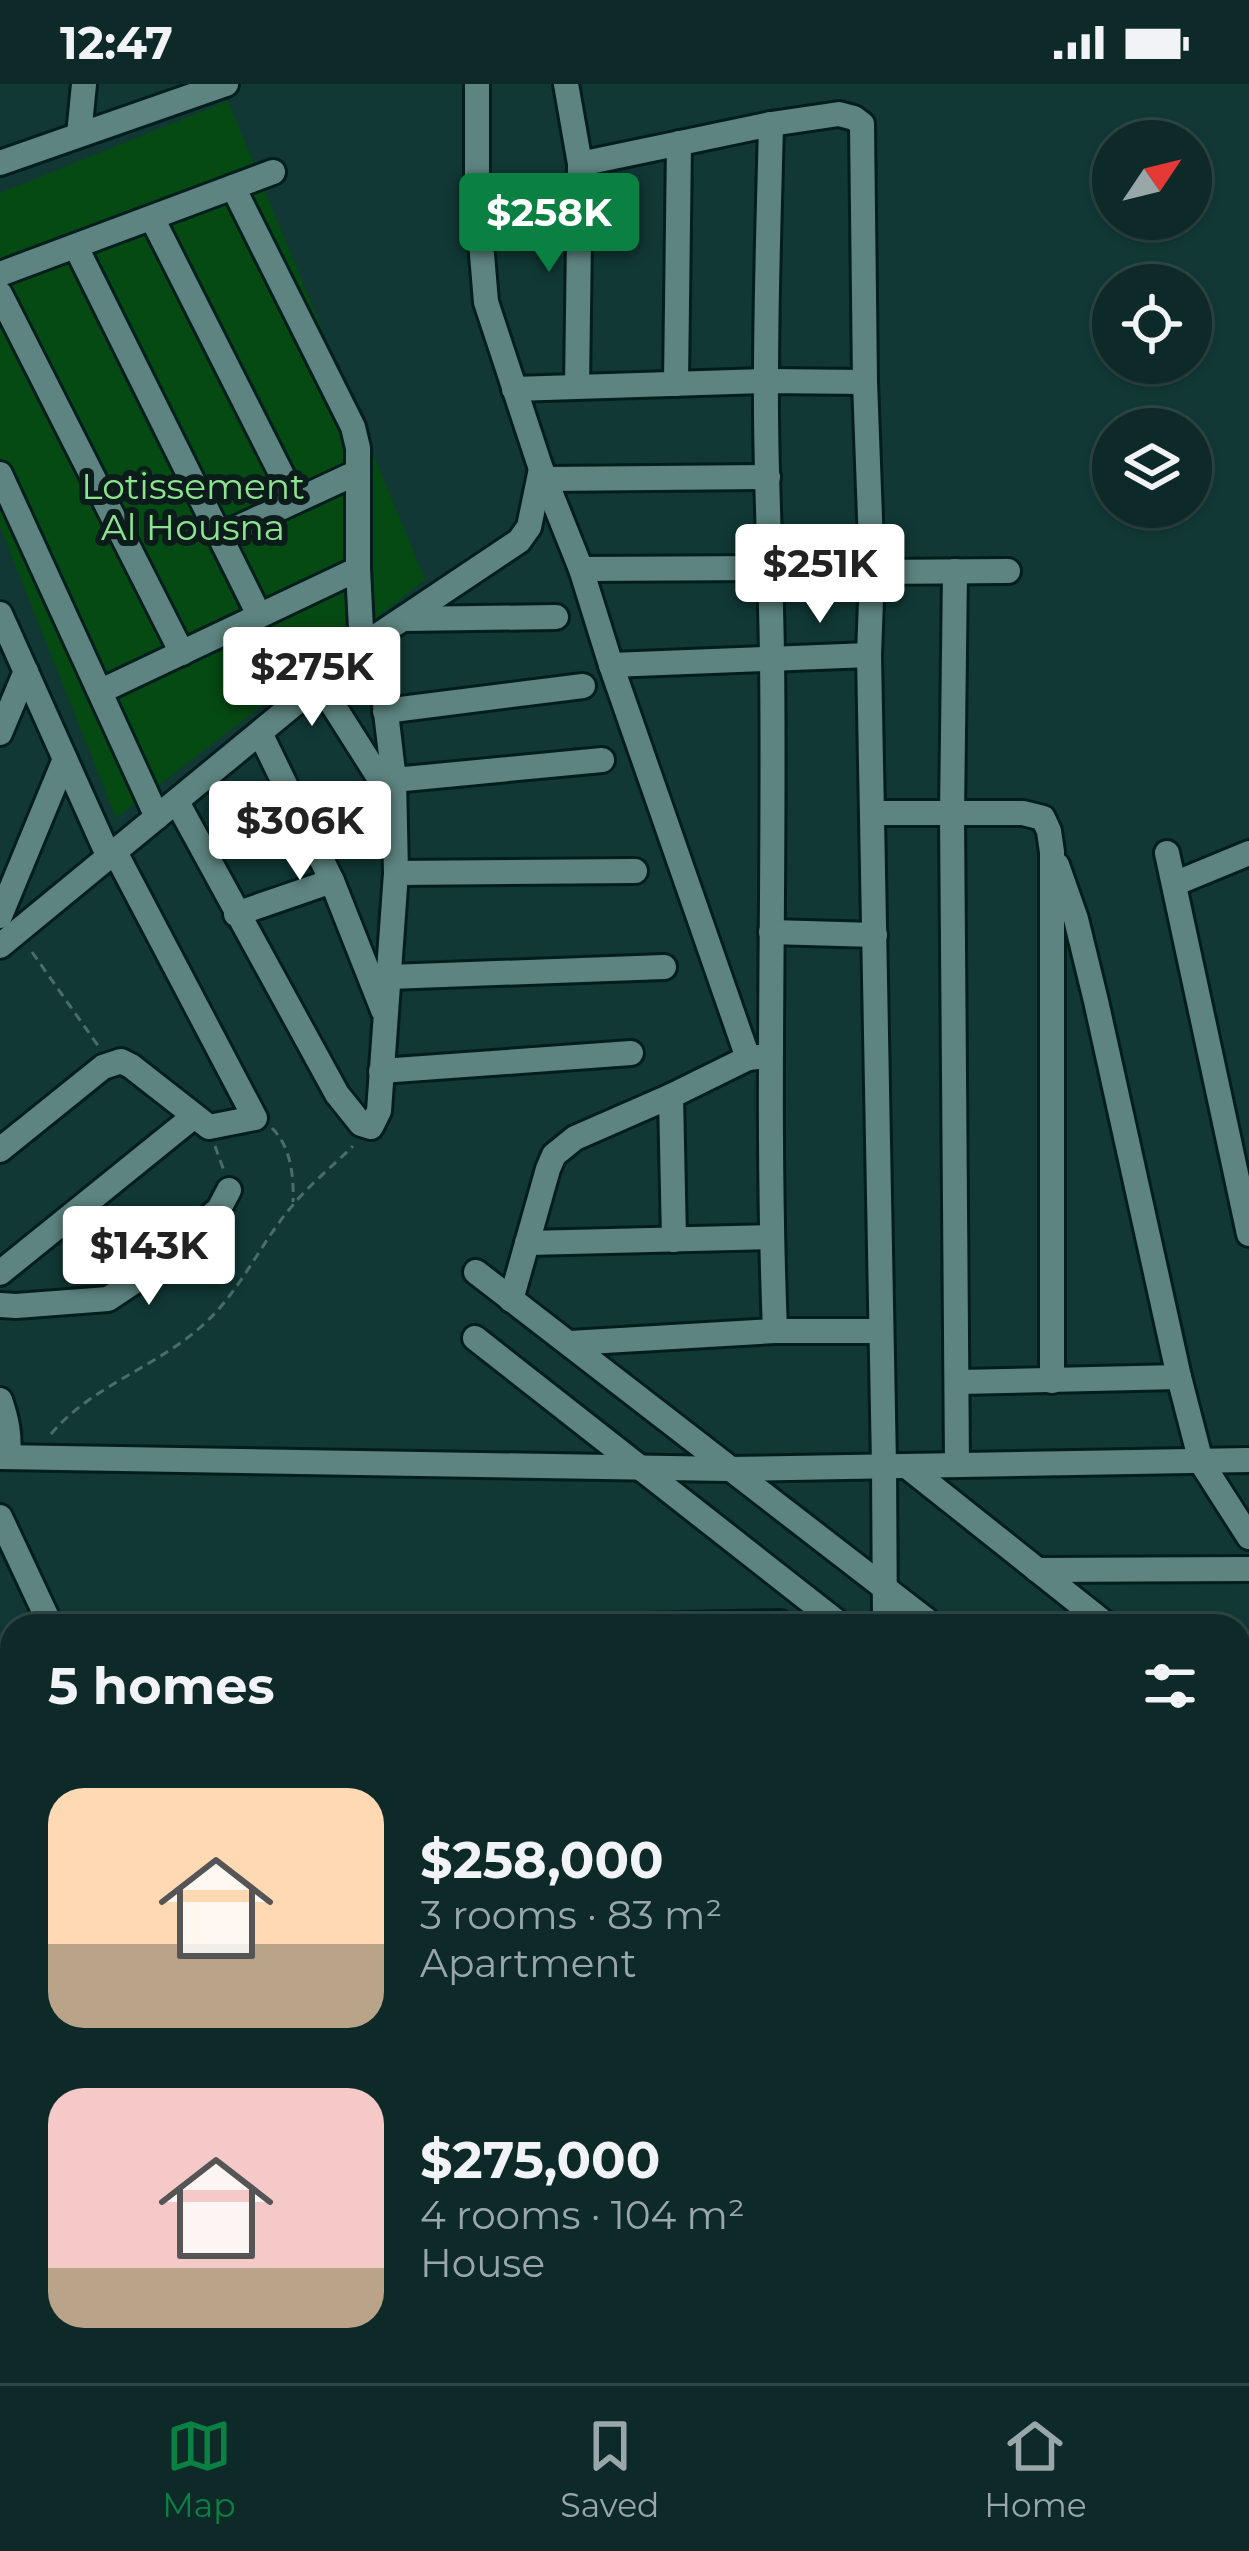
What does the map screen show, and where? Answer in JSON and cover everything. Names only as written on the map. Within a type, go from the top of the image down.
[{"type":"street","points":[[0,162],[226,84]]},
{"type":"street","points":[[477,84],[477,195],[486,302],[611,665],[759,1057]]},
{"type":"street","points":[[566,84],[580,164],[577,387]]},
{"type":"street","points":[[79,87],[79,135]]},
{"type":"street","points":[[580,164],[771,124],[839,115],[862,124],[880,1330],[896,1467],[884,1614]]},
{"type":"street","points":[[771,124],[766,381],[771,932],[759,1057],[775,1331]]},
{"type":"street","points":[[676,384],[679,143]]},
{"type":"street","points":[[0,274],[273,172]]},
{"type":"street","points":[[0,474],[101,691],[167,810],[236,914],[337,1094],[362,1124],[371,1127],[379,1112],[396,873],[385,711],[358,569],[358,448],[353,427],[233,187]]},
{"type":"street","points":[[152,218],[295,501]]},
{"type":"street","points":[[76,247],[259,615]]},
{"type":"street","points":[[0,294],[182,653]]},
{"type":"street","points":[[514,388],[865,382]]},
{"type":"street","points":[[220,536],[358,472]]},
{"type":"street","points":[[543,474],[768,477]]},
{"type":"street","points":[[5,933],[167,810],[370,643],[519,541],[529,527],[543,474]]},
{"type":"street","points":[[581,569],[768,568]]},
{"type":"street","points":[[101,691],[358,569]]},
{"type":"street","points":[[955,571],[957,1466]]},
{"type":"street","points":[[872,572],[1008,571]]},
{"type":"street","points":[[0,614],[111,853],[255,1118],[201,1122],[0,1274]]},
{"type":"street","points":[[402,619],[556,617]]},
{"type":"street","points":[[611,665],[868,655]]},
{"type":"street","points":[[0,733],[26,671]]},
{"type":"street","points":[[320,683],[394,791]]},
{"type":"street","points":[[385,711],[583,686]]},
{"type":"street","points":[[260,733],[332,881],[384,1014]]},
{"type":"street","points":[[5,933],[65,759]]},
{"type":"street","points":[[394,791],[602,760]]},
{"type":"street","points":[[873,813],[1038,815],[1047,824],[1086,960],[1202,1462],[1249,1537]]},
{"type":"street","points":[[1052,852],[1052,1381]]},
{"type":"street","points":[[1167,853],[1241,1158],[1249,1234]]},
{"type":"street","points":[[1174,884],[1249,854]]},
{"type":"street","points":[[396,873],[634,871]]},
{"type":"street","points":[[236,914],[332,881]]},
{"type":"street","points":[[771,932],[875,935]]},
{"type":"street","points":[[389,976],[664,967]]},
{"type":"street","points":[[381,1071],[631,1053]]},
{"type":"street","points":[[511,1300],[548,1168],[561,1147],[759,1057]]},
{"type":"street","points":[[0,1150],[121,1061],[201,1122]]},
{"type":"street","points":[[671,1096],[674,1240]]},
{"type":"street","points":[[0,1305],[96,1302],[116,1295],[219,1209],[229,1190]]},
{"type":"street","points":[[527,1243],[771,1237]]},
{"type":"street","points":[[476,1272],[919,1614]]},
{"type":"street","points":[[570,1343],[880,1330]]},
{"type":"street","points":[[475,1338],[826,1614]]},
{"type":"street","points":[[958,1382],[1180,1377]]},
{"type":"street","points":[[0,1400],[10,1439],[4,1457],[728,1469],[1249,1460]]},
{"type":"street","points":[[896,1467],[1093,1614]]},
{"type":"street","points":[[0,1517],[45,1614]]},
{"type":"street","points":[[1037,1570],[1249,1569]]},
{"type":"street","points":[[782,1614],[790,1586]]},
{"type":"path","points":[[5,933],[111,1064]]},
{"type":"path","points":[[255,1118],[278,1131],[288,1153],[293,1204]]},
{"type":"path","points":[[201,1122],[229,1190]]},
{"type":"path","points":[[38,1456],[62,1421],[202,1326],[226,1302],[293,1204],[371,1127]]},
{"type":"green space","name":"Lotissement Al Housna","points":[[228,101],[425,580],[116,818],[0,527],[0,193]]}]
